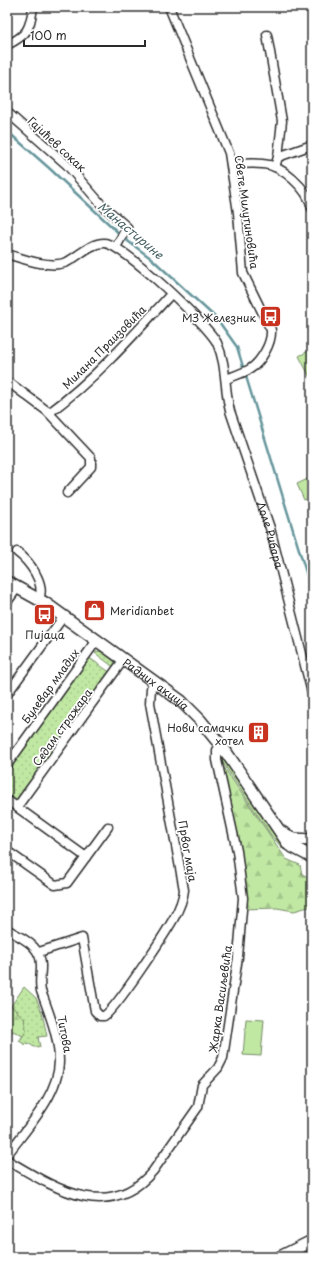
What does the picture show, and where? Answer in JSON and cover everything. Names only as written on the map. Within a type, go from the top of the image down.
[{"type":"main road","name":"Радних акција","points":[[7,582],[39,599],[64,616],[154,681],[193,712],[221,746],[289,845],[310,855]]},
{"type":"main road","points":[[279,831],[294,839],[310,836]]},
{"type":"main road","points":[[280,1257],[312,1241]]},
{"type":"main road","points":[[288,1257],[297,1249]]},
{"type":"street","points":[[7,45],[22,38],[25,34],[33,7]]},
{"type":"street","name":"Свете Милутиновића","points":[[169,7],[224,139],[231,164],[238,213],[243,273],[271,330],[272,336],[258,362],[249,369],[226,379]]},
{"type":"street","points":[[267,35],[282,121],[278,156],[275,167]]},
{"type":"street","name":"Гајићев сокак","points":[[7,112],[67,165],[101,204],[127,227],[118,244]]},
{"type":"street","points":[[278,156],[312,145]]},
{"type":"street","points":[[231,164],[263,164],[275,167],[305,193],[312,208]]},
{"type":"street","points":[[7,254],[37,262],[62,263],[96,245],[104,243],[118,244]]},
{"type":"street","name":"Лоле Рибара","points":[[118,244],[195,316],[212,334],[221,353],[226,379],[227,400],[270,528],[312,693]]},
{"type":"street","name":"Милана Праизовића","points":[[49,413],[83,386],[171,294]]},
{"type":"street","points":[[11,384],[49,413],[92,460],[91,467],[67,493]]},
{"type":"street","points":[[17,552],[28,562],[37,578],[41,592],[39,599]]},
{"type":"street","points":[[7,602],[18,587]]},
{"type":"street","points":[[7,694],[64,616]]},
{"type":"street","name":"Булевар младих","points":[[8,763],[97,640]]},
{"type":"street","name":"Седам стражара","points":[[17,808],[124,659]]},
{"type":"street","name":"Првог маја","points":[[39,952],[82,938],[95,1012],[102,1016],[109,1012],[166,930],[183,898],[184,890],[150,703],[151,688],[154,681]]},
{"type":"street","name":"Жарка Васиљевића","points":[[7,1160],[51,1185],[77,1196],[102,1198],[121,1194],[136,1186],[152,1171],[198,1107],[203,1084],[222,1061],[238,957],[243,898],[237,852],[217,760],[217,750],[221,746]]},
{"type":"street","points":[[7,800],[86,857]]},
{"type":"street","points":[[7,851],[50,882],[60,886],[67,883],[108,827]]},
{"type":"street","points":[[7,929],[30,942],[39,952]]},
{"type":"street","name":"Титова","points":[[7,1155],[51,1094],[59,1068],[59,1059],[52,1021],[41,990],[42,965],[39,952]]},
{"type":"green space","points":[[312,349],[312,381],[299,356]]},
{"type":"green space","points":[[312,477],[312,497],[304,500],[297,484]]},
{"type":"green space","points":[[98,651],[103,652],[115,662],[116,669],[95,653]]},
{"type":"green space","points":[[88,657],[111,673],[17,805],[7,798],[7,772]]},
{"type":"green space","points":[[217,754],[230,768],[251,797],[286,848],[284,850],[271,835]]},
{"type":"green space","points":[[217,757],[286,859],[300,865],[302,874],[312,879],[312,906],[294,911],[277,908],[243,909]]},
{"type":"green space","points":[[24,987],[36,998],[42,1013],[47,1036],[38,1037],[40,1047],[34,1047],[28,1043],[26,1045],[19,1041],[26,1031],[24,1018],[11,1006]]},
{"type":"green space","points":[[11,1006],[24,1018],[26,1031],[23,1036],[13,1031],[7,1039],[7,1009]]},
{"type":"green space","points":[[246,1019],[264,1020],[261,1056],[243,1055]]},
{"type":"waterway","name":"Манастирине","points":[[7,131],[125,239],[152,259],[217,319],[237,347],[312,592]]},
{"type":"place","name":"МЗ Железник","points":[[271,317]]},
{"type":"place","name":"Meridianbet","points":[[95,610]]},
{"type":"place","name":"Пијаца","points":[[45,614]]},
{"type":"place","name":"Нови самачки хотел","points":[[259,733]]}]
